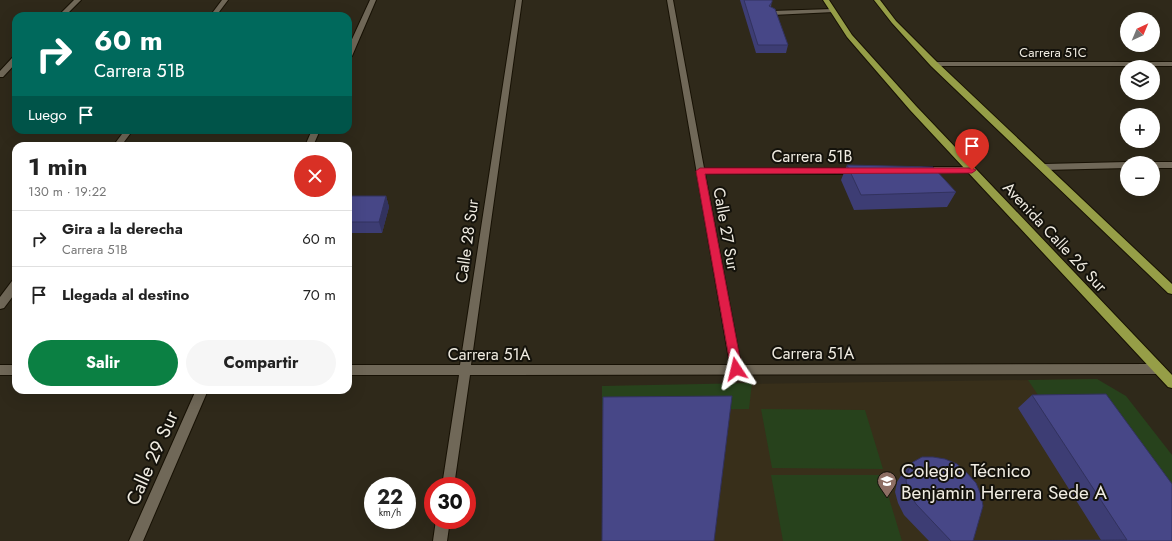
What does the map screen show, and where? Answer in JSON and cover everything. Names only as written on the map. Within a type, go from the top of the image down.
[{"type":"main road","name":"Avenida Calle 26 Sur","points":[[826,0],[832,11],[860,49],[1172,383]]},
{"type":"main road","points":[[877,0],[894,22],[934,64],[1172,290]]},
{"type":"street","points":[[65,12],[78,0]]},
{"type":"street","points":[[216,12],[225,0]]},
{"type":"street","points":[[352,47],[373,0]]},
{"type":"street","name":"Calle 28 Sur","points":[[449,477],[519,0]]},
{"type":"street","name":"Calle 27 Sur","points":[[670,0],[736,369]]},
{"type":"street","points":[[772,13],[832,11]]},
{"type":"street","points":[[0,74],[12,63]]},
{"type":"street","name":"Carrera 51C","points":[[934,64],[1172,64]]},
{"type":"street","points":[[1160,165],[1172,165]]},
{"type":"street","points":[[1044,167],[1120,166]]},
{"type":"street","name":"Carrera 51B","points":[[700,171],[868,170]]},
{"type":"street","points":[[913,170],[972,170]]},
{"type":"street","points":[[0,305],[12,289]]},
{"type":"street","name":"Carrera 51A","points":[[352,370],[1159,369]]},
{"type":"street","points":[[0,370],[12,370]]},
{"type":"street","name":"Calle 29 Sur","points":[[136,541],[200,394]]},
{"type":"street","points":[[440,541],[442,529]]},
{"type":"shaded area","name":"Colegio Técnico Benjamin Herrera Sede A","points":[[1097,379],[1172,455],[1172,541],[602,541],[602,386]]},
{"type":"green space","points":[[1097,379],[1126,396],[1172,455],[1172,523],[1046,407],[1028,380]]},
{"type":"green space","points":[[752,383],[749,409],[602,410],[602,386]]},
{"type":"green space","points":[[761,409],[865,410],[883,469],[772,468]]},
{"type":"green space","points":[[771,475],[882,475],[902,541],[783,541]]},
{"type":"building","points":[[744,0],[772,0],[769,6],[775,9],[788,45],[758,45]]},
{"type":"building","points":[[847,165],[933,167],[956,192],[861,195]]},
{"type":"building","points":[[352,196],[386,196],[379,222],[352,222]]},
{"type":"building","points":[[1106,394],[1172,484],[1172,541],[973,541],[1127,540],[1032,395]]},
{"type":"building","points":[[732,396],[714,541],[602,541],[603,397]]},
{"type":"building","points":[[922,457],[945,459],[957,464],[976,483],[981,495],[983,506],[973,541],[951,541],[916,504],[909,493],[906,481],[908,471],[913,462]]},
{"type":"place","name":"Colegio Técnico Benjamin Herrera Sede A","points":[[887,498]]},
{"type":"route","points":[[736,369],[700,171],[972,170]]}]
